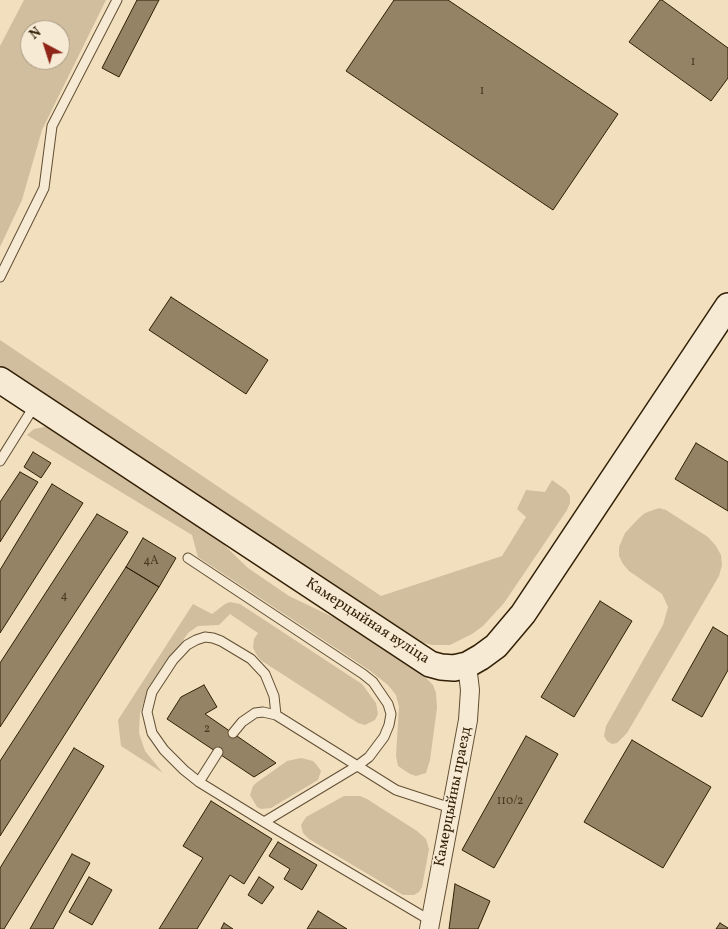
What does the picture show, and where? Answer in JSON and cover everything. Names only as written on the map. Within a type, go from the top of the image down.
[{"type":"main road","name":"Камерцыйная вуліца","points":[[0,380],[430,664],[454,668],[467,665],[496,646],[523,614],[728,306]]},
{"type":"street","name":"Камерцыйны праезд","points":[[430,925],[468,720],[470,690],[467,665]]},
{"type":"lane","points":[[0,278],[44,188],[52,126],[117,0]]},
{"type":"lane","points":[[0,461],[36,403]]},
{"type":"lane","points":[[188,558],[363,674],[382,693],[391,714],[389,725],[378,747],[357,766],[264,822]]},
{"type":"lane","points":[[276,715],[271,686],[265,674],[251,659],[213,638],[205,637],[186,645],[173,660],[152,692],[147,712],[148,723],[156,741],[178,765],[200,782],[430,925]]},
{"type":"lane","points":[[233,733],[242,722],[255,713],[262,712],[276,715],[396,790],[451,808]]},
{"type":"lane","points":[[200,782],[218,752]]},
{"type":"shaded area","points":[[24,0],[106,0],[42,130],[22,200],[0,247],[0,46]]},
{"type":"shaded area","points":[[0,340],[381,596],[502,556],[526,517],[517,509],[526,490],[545,492],[552,480],[566,490],[570,496],[570,503],[504,603],[483,626],[450,645],[432,645],[421,642],[175,483],[0,366]]},
{"type":"shaded area","points":[[49,426],[218,539],[248,568],[289,596],[337,619],[425,677],[433,685],[436,693],[437,708],[430,760],[426,773],[416,776],[398,766],[396,756],[399,707],[396,695],[388,685],[369,670],[198,557],[192,535],[27,435],[34,429]]},
{"type":"shaded area","points":[[659,508],[666,510],[708,537],[721,555],[722,565],[719,576],[627,733],[617,743],[612,744],[604,736],[606,726],[663,625],[668,607],[662,594],[629,571],[623,564],[619,556],[619,547],[625,533],[638,519],[645,513]]},
{"type":"shaded area","points":[[230,602],[240,604],[362,684],[376,703],[378,714],[375,720],[365,725],[358,723],[262,661],[253,648],[254,639],[258,633],[230,614],[219,625],[198,626],[188,633],[147,694],[140,713],[139,733],[145,751],[163,773],[121,746],[118,720],[193,604],[212,614]]},
{"type":"shaded area","points":[[301,758],[313,761],[316,764],[321,771],[318,780],[271,808],[261,809],[257,807],[250,795],[253,786],[287,761]]},
{"type":"shaded area","points":[[344,796],[360,796],[367,799],[417,831],[426,839],[429,849],[422,887],[419,892],[414,895],[403,895],[309,839],[303,833],[301,825],[306,817]]},
{"type":"building","points":[[137,0],[159,0],[119,77],[102,68]]},
{"type":"building","points":[[394,0],[448,0],[618,114],[553,210],[346,71]]},
{"type":"building","points":[[660,0],[728,48],[728,78],[711,101],[629,42]]},
{"type":"building","points":[[171,297],[268,360],[246,394],[149,330]]},
{"type":"building","points":[[696,443],[728,462],[728,511],[675,479]]},
{"type":"building","points":[[33,452],[51,463],[41,478],[24,467]]},
{"type":"building","points":[[20,472],[38,482],[0,542],[0,502]]},
{"type":"building","points":[[52,484],[83,503],[0,633],[0,570]]},
{"type":"building","points":[[97,514],[128,532],[0,727],[0,663]]},
{"type":"building","points":[[143,538],[176,558],[159,587],[126,567]]},
{"type":"building","points":[[126,567],[159,587],[0,836],[0,761]]},
{"type":"building","points":[[600,601],[632,621],[574,717],[541,697]]},
{"type":"building","points":[[713,627],[728,636],[728,670],[702,717],[672,700]]},
{"type":"building","points":[[204,685],[217,707],[205,714],[276,763],[254,777],[167,719],[181,697]]},
{"type":"building","points":[[526,736],[558,754],[494,868],[462,850]]},
{"type":"building","points":[[632,740],[711,787],[663,868],[584,822]]},
{"type":"building","points":[[74,748],[104,766],[4,929],[0,929],[0,868]]},
{"type":"building","points":[[211,801],[272,839],[244,884],[230,875],[197,929],[159,929],[203,858],[183,846]]},
{"type":"building","points":[[278,842],[317,865],[302,890],[284,879],[290,869],[269,856]]},
{"type":"building","points":[[72,854],[90,863],[53,929],[30,929]]},
{"type":"building","points":[[89,877],[112,890],[92,925],[69,912]]},
{"type":"building","points":[[259,877],[274,887],[262,904],[248,895]]},
{"type":"building","points":[[455,884],[490,901],[478,929],[449,929]]},
{"type":"building","points":[[318,911],[347,929],[307,929]]},
{"type":"building","points":[[224,923],[233,929],[221,929]]},
{"type":"building","points":[[720,923],[728,928],[728,929],[716,929]]}]
